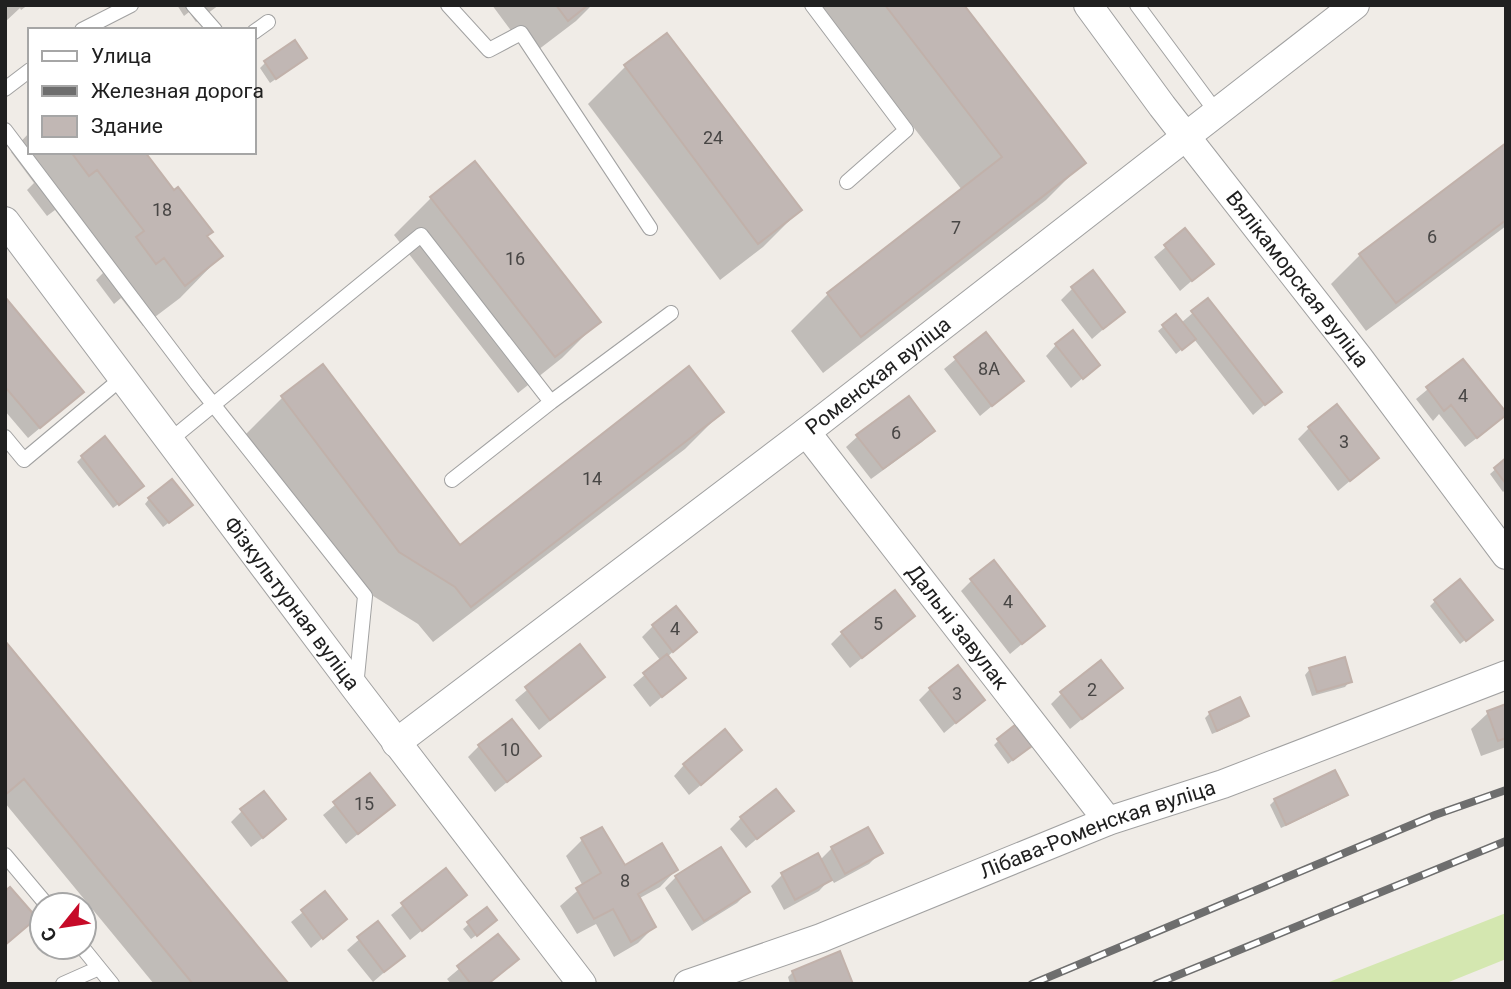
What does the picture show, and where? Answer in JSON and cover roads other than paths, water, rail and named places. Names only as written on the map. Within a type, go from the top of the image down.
[{"type":"street","name":"Вялікаморская вуліца","points":[[1088,5],[1359,358],[1506,555]]},
{"type":"street","name":"Роменская вуліца","points":[[396,743],[806,432],[1355,5]]},
{"type":"street","name":"Фізкультурная вуліца","points":[[5,221],[396,743],[582,984]]},
{"type":"street","name":"Дальні завулак","points":[[806,432],[1108,821]]},
{"type":"street","name":"Лібава-Роменская вуліца","points":[[688,984],[821,938],[1108,821],[1223,783],[1506,675]]},
{"type":"lane","points":[[86,28],[131,5]]},
{"type":"lane","points":[[193,5],[213,28]]},
{"type":"lane","points":[[448,5],[489,50],[521,33],[650,228]]},
{"type":"lane","points":[[812,5],[906,130],[847,183]]},
{"type":"lane","points":[[1138,5],[1217,113]]},
{"type":"lane","points":[[256,31],[268,22]]},
{"type":"lane","points":[[5,89],[28,72]]},
{"type":"lane","points":[[5,130],[140,309],[365,596],[356,689]]},
{"type":"lane","points":[[169,441],[421,235],[551,402]]},
{"type":"lane","points":[[452,480],[671,313]]},
{"type":"lane","points":[[5,437],[24,460],[122,378]]},
{"type":"lane","points":[[5,855],[35,891]]},
{"type":"lane","points":[[93,961],[112,984]]},
{"type":"lane","points":[[63,984],[99,968]]},
{"type":"railway","points":[[1032,984],[1435,815],[1506,790]]},
{"type":"railway","points":[[1156,984],[1506,841]]}]
